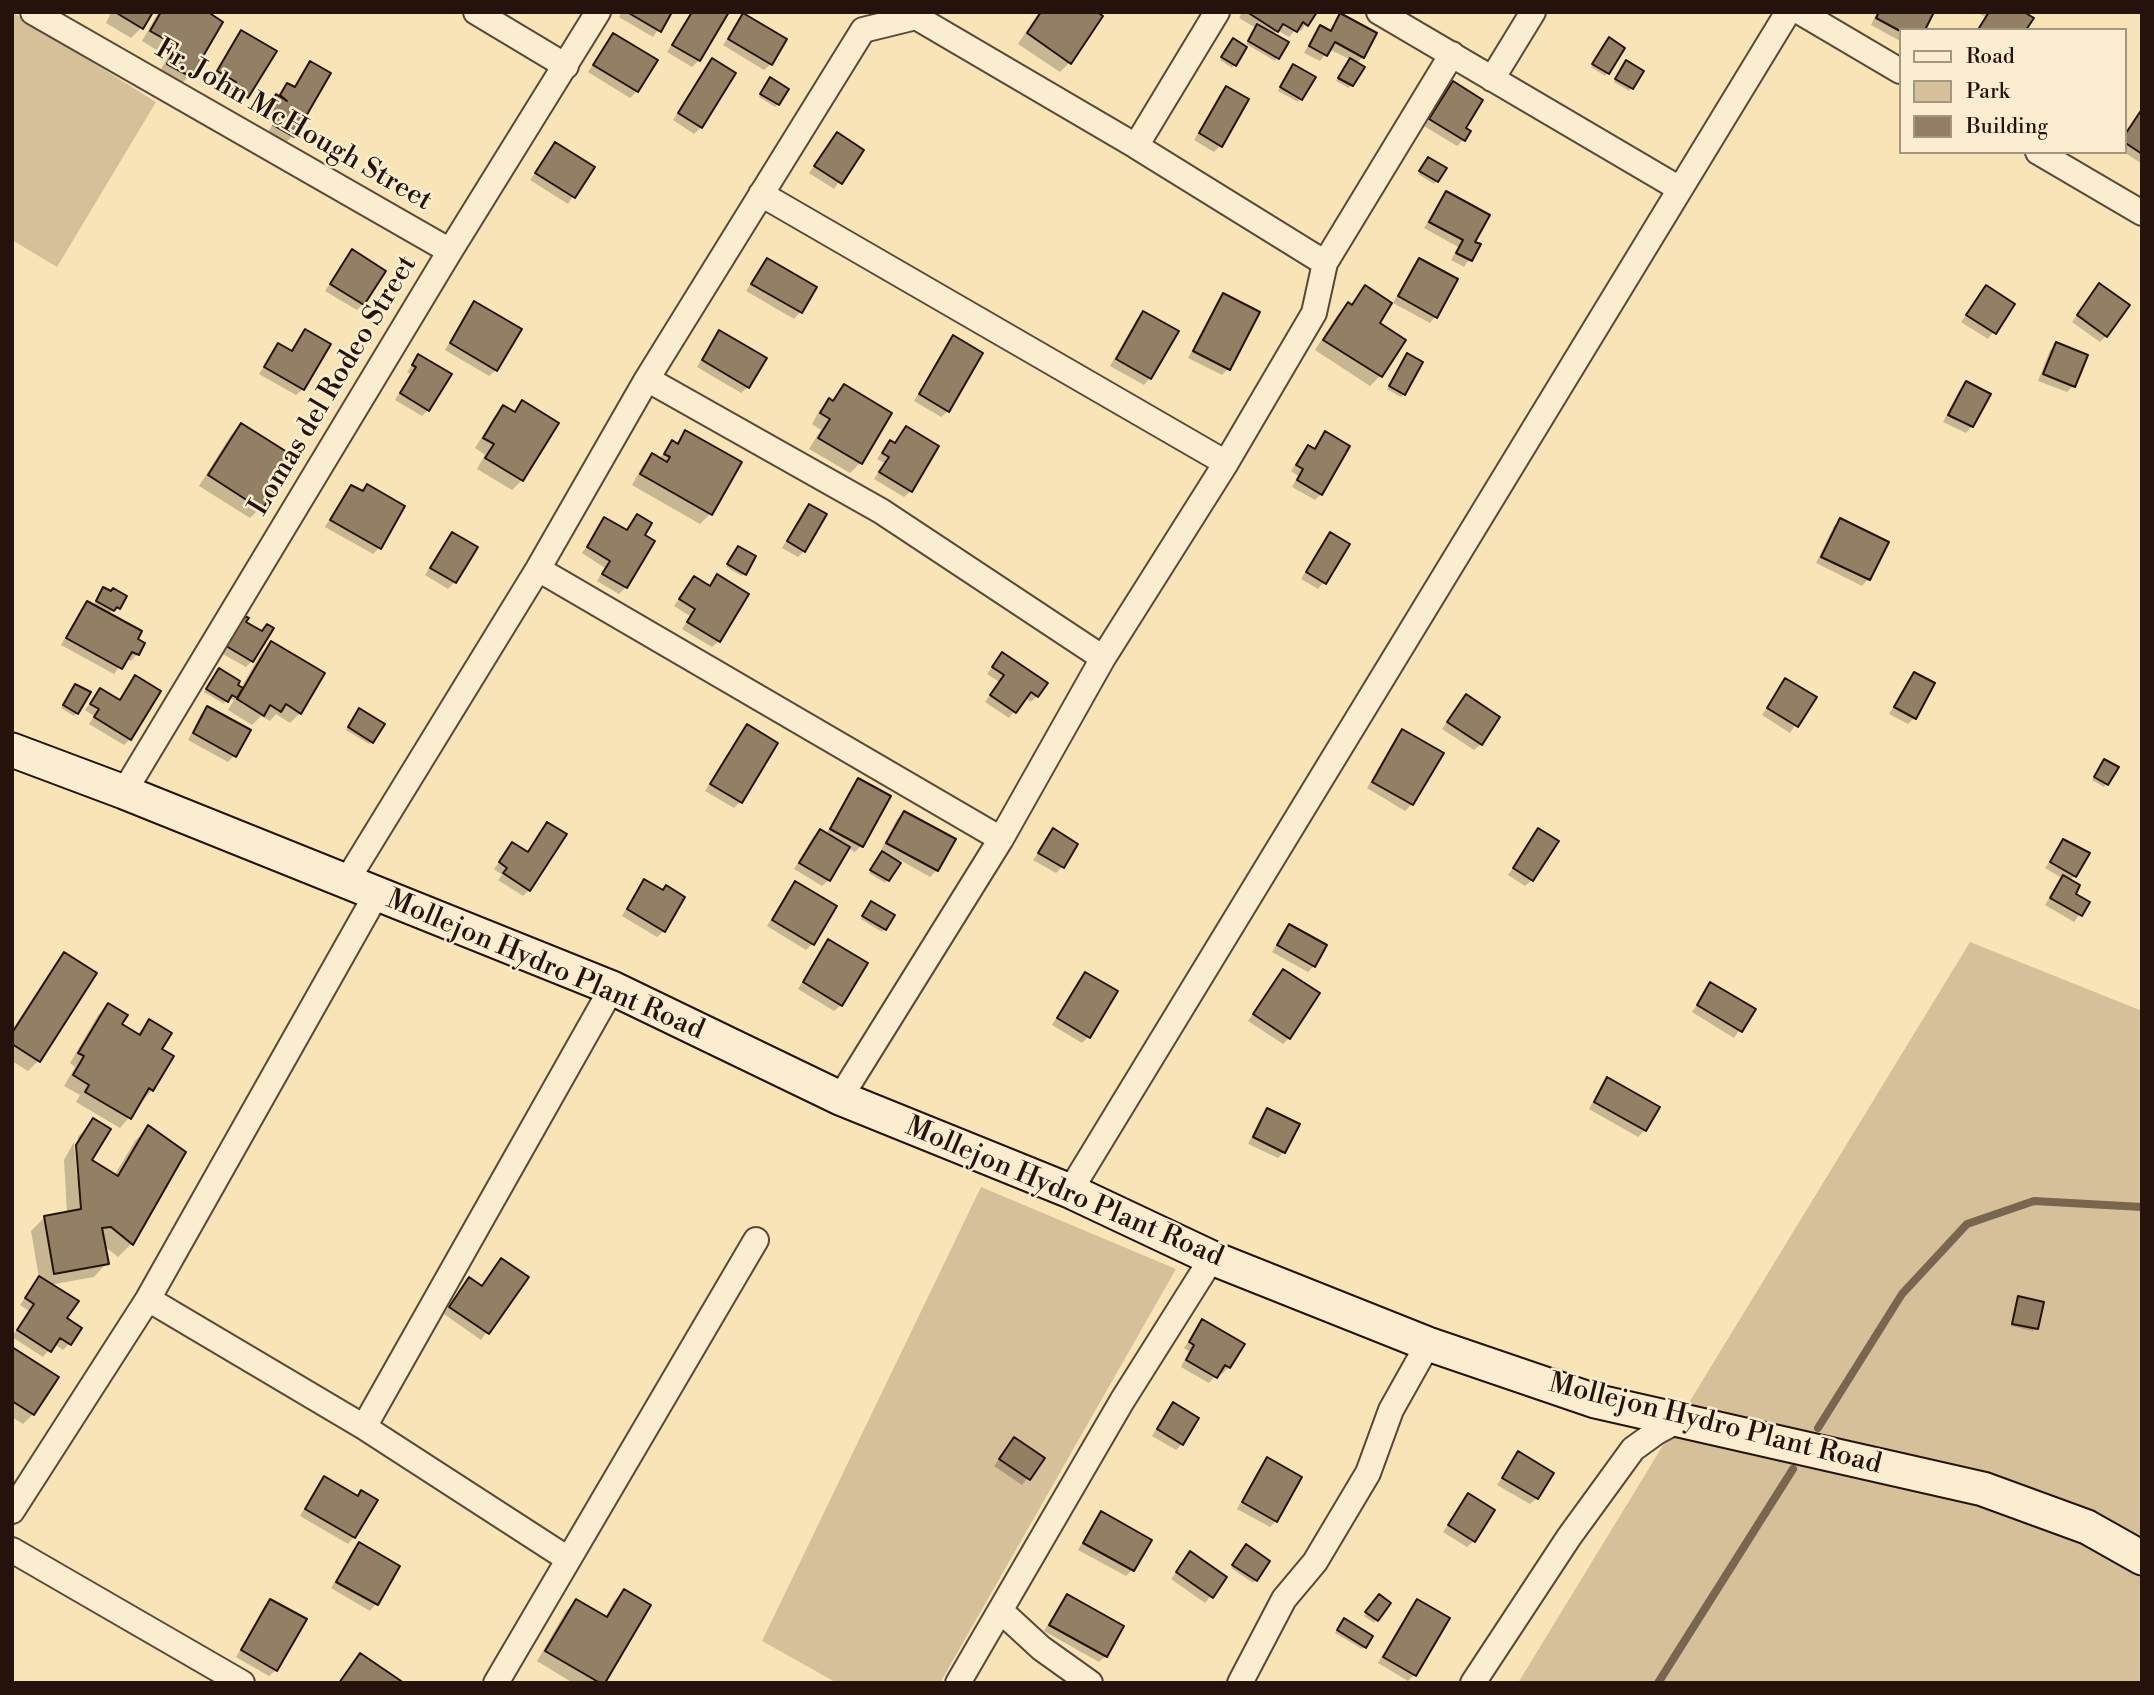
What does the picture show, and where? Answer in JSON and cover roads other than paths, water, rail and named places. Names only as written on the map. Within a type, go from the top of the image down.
[{"type":"street","name":"Fr. John McHough Street","points":[[33,12],[450,251]]},
{"type":"street","points":[[476,12],[566,66]]},
{"type":"street","name":"Lomas del Rodeo Street","points":[[124,792],[450,251],[598,12]]},
{"type":"street","points":[[1136,146],[1217,12]]},
{"type":"street","points":[[1379,12],[1680,188]]},
{"type":"street","points":[[1492,79],[1533,12]]},
{"type":"street","points":[[1070,1191],[1788,12]]},
{"type":"street","points":[[1800,12],[1898,70]]},
{"type":"street","points":[[346,882],[538,569],[647,379],[863,30],[916,17],[1136,146],[1325,263]]},
{"type":"street","points":[[840,1098],[1001,839],[1104,658],[1226,463],[1314,313],[1325,263],[1452,54]]},
{"type":"street","points":[[2041,154],[2142,213]]},
{"type":"street","points":[[761,194],[1226,463]]},
{"type":"street","points":[[647,379],[881,511],[1104,658]]},
{"type":"street","points":[[538,569],[1001,839]]},
{"type":"street","name":"Mollejon Hydro Plant Road","points":[[12,750],[124,792],[612,988],[840,1098],[1070,1191],[1212,1258],[1428,1344],[1595,1401],[1983,1489],[2087,1527],[2142,1558]]},
{"type":"street","points":[[12,1511],[148,1300],[376,895]]},
{"type":"street","points":[[364,1427],[612,988]]},
{"type":"street","points":[[496,1683],[756,1240]]},
{"type":"street","points":[[958,1683],[1002,1612],[1122,1401],[1212,1258]]},
{"type":"street","points":[[148,1300],[364,1427],[568,1559]]},
{"type":"street","points":[[1240,1683],[1284,1599],[1315,1562],[1368,1473],[1391,1410],[1428,1344]]},
{"type":"street","points":[[1473,1683],[1569,1537],[1633,1449],[1679,1420]]},
{"type":"street","points":[[12,1550],[202,1673],[242,1683]]},
{"type":"street","points":[[1002,1612],[1041,1648],[1090,1683]]},
{"type":"waterway","points":[[1818,1428],[1902,1294],[1967,1224],[2034,1201],[2142,1207]]},
{"type":"waterway","points":[[1658,1683],[1793,1469]]}]
